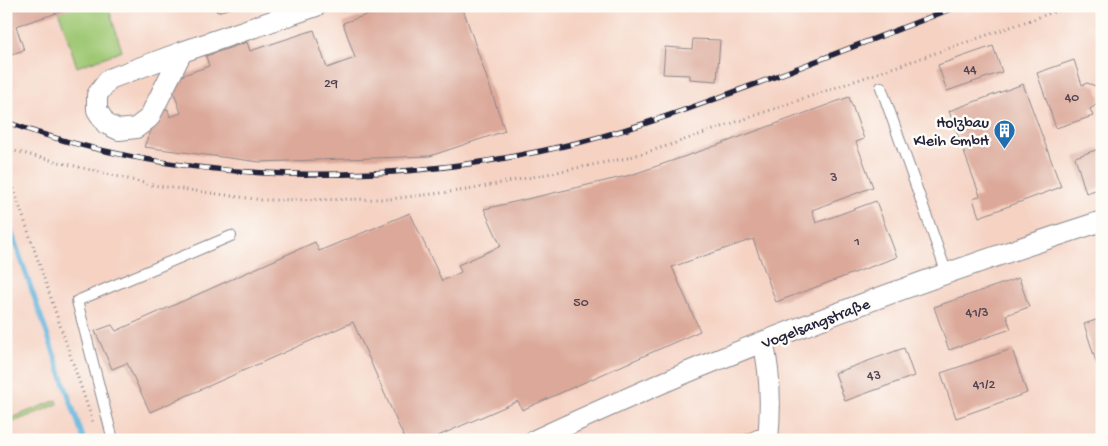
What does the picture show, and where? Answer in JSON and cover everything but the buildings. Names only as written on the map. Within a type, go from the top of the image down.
[{"type":"street","points":[[182,52],[316,6]]},
{"type":"street","name":"Vogelsangstraße","points":[[535,440],[684,374],[763,342],[862,304],[1102,221]]},
{"type":"street","points":[[763,342],[767,358],[770,417],[768,437]]},
{"type":"lane","points":[[881,87],[947,274]]},
{"type":"lane","points":[[113,440],[77,302],[231,236]]},
{"type":"lane","points":[[747,440],[757,435],[768,437]]},
{"type":"path","points":[[6,149],[152,184],[262,200],[390,199],[467,190],[627,158],[659,149],[1071,6]]},
{"type":"path","points":[[12,150],[8,160],[8,175],[96,430]]},
{"type":"shaded area","points":[[6,6],[1102,6],[1102,440],[6,440]]},
{"type":"green space","points":[[77,6],[108,6],[122,51],[77,67],[59,12]]},
{"type":"green space","points":[[57,400],[58,404],[6,425],[6,420]]},
{"type":"waterway","points":[[6,216],[84,440]]},
{"type":"railway","points":[[6,122],[76,144],[147,159],[219,169],[292,174],[366,173],[438,168],[510,157],[581,142],[629,129],[769,79],[958,6]]},
{"type":"place","name":"Holzbau Kleih GmbH","points":[[1005,149]]}]
